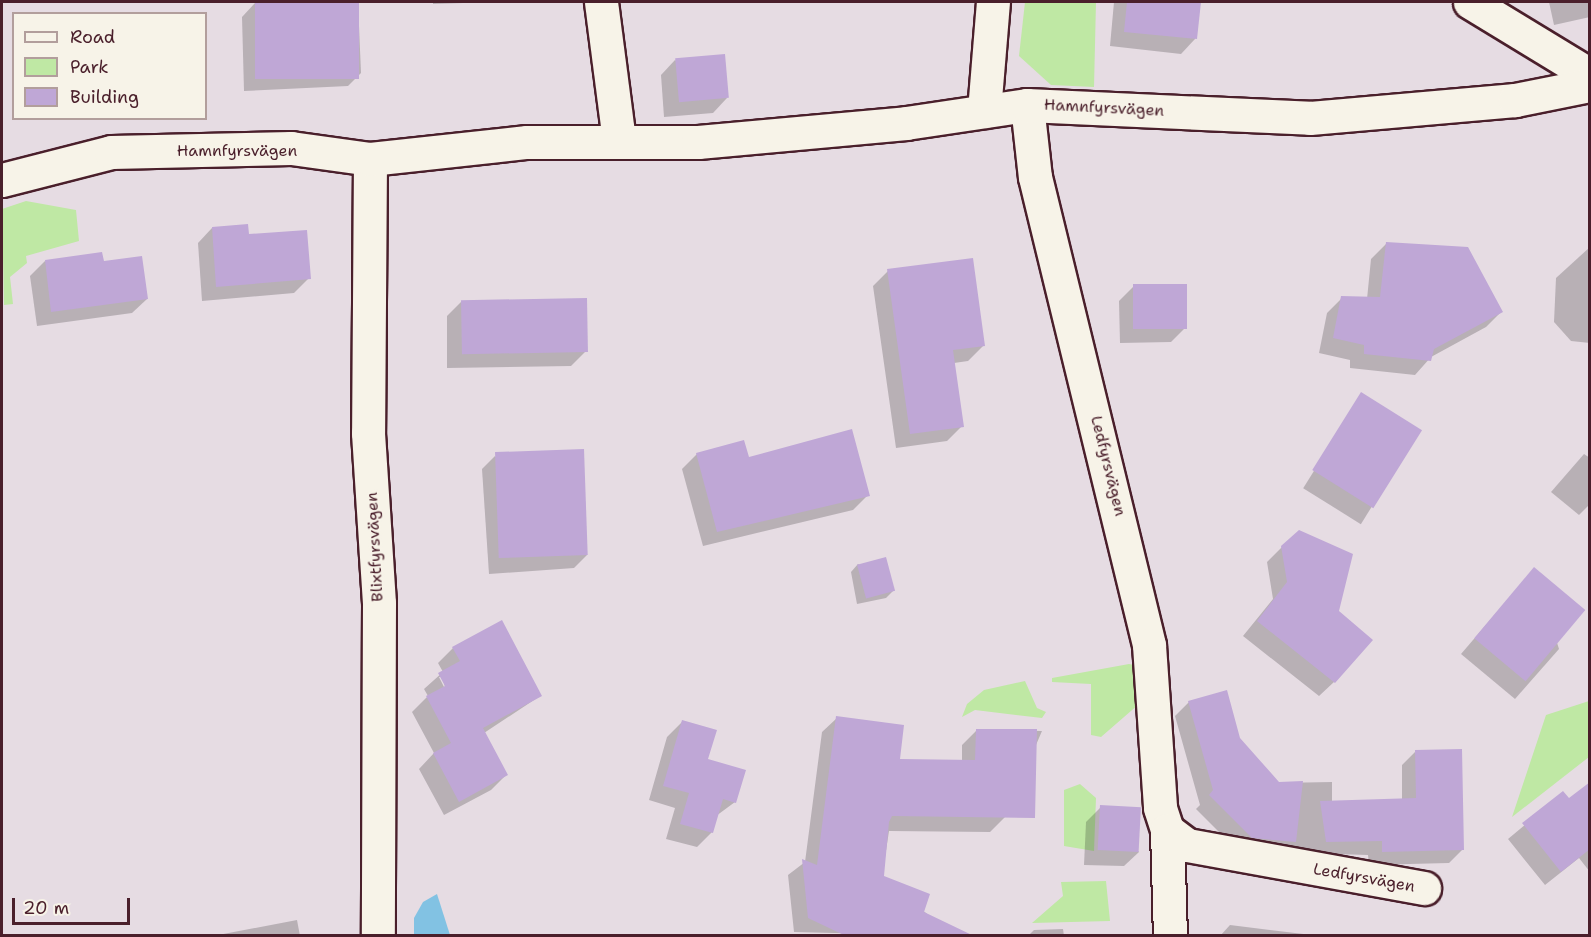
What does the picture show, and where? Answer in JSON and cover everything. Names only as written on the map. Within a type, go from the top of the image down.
[{"type":"street","points":[[601,2],[619,141]]},
{"type":"street","points":[[984,111],[993,2]]},
{"type":"street","points":[[1470,2],[1590,75]]},
{"type":"street","name":"Hamnfyrsvägen","points":[[2,180],[111,152],[291,148],[370,159],[527,142],[698,142],[1027,105],[1310,117],[1515,100],[1590,85]]},
{"type":"street","name":"Ledfyrsvägen","points":[[1027,105],[1038,188],[1149,645],[1160,808],[1167,830],[1170,936]]},
{"type":"street","name":"Blixtfyrsvägen","points":[[370,159],[368,433],[379,603],[378,936]]},
{"type":"street","name":"Ledfyrsvägen","points":[[1167,830],[1187,845],[1424,888]]},
{"type":"green space","points":[[1025,2],[1096,2],[1094,87],[1051,85],[1019,56]]},
{"type":"green space","points":[[26,201],[76,210],[79,241],[26,256],[27,263],[10,277],[13,304],[4,305],[2,209]]},
{"type":"green space","points":[[1129,664],[1139,666],[1139,704],[1101,737],[1091,735],[1091,684],[1052,682],[1052,678]]},
{"type":"green space","points":[[1025,681],[1037,708],[1046,712],[1042,718],[975,710],[962,717],[967,704],[984,690]]},
{"type":"green space","points":[[1589,701],[1589,757],[1512,817],[1546,715]]},
{"type":"green space","points":[[1080,784],[1096,798],[1094,851],[1064,846],[1064,790]]},
{"type":"green space","points":[[1106,881],[1110,921],[1032,923],[1063,896],[1061,882]]},
{"type":"water","points":[[437,894],[450,935],[414,935],[414,918],[423,902]]},
{"type":"building","points":[[255,2],[359,2],[359,79],[255,79]]},
{"type":"building","points":[[1127,2],[1201,2],[1197,39],[1124,32]]},
{"type":"building","points":[[725,54],[729,98],[679,102],[675,58]]},
{"type":"building","points":[[248,224],[249,234],[307,230],[311,279],[216,287],[212,227]]},
{"type":"building","points":[[1386,242],[1468,247],[1503,312],[1434,349],[1431,361],[1364,354],[1364,345],[1333,338],[1341,296],[1380,297]]},
{"type":"building","points":[[102,252],[104,261],[142,256],[148,299],[51,312],[45,260]]},
{"type":"building","points":[[973,258],[985,346],[953,350],[964,427],[910,434],[887,269]]},
{"type":"building","points":[[1133,284],[1187,284],[1187,329],[1133,329]]},
{"type":"building","points":[[587,298],[588,352],[462,354],[461,300]]},
{"type":"building","points":[[1361,392],[1422,430],[1373,508],[1312,470]]},
{"type":"building","points":[[852,429],[870,496],[717,532],[696,453],[744,440],[749,457]]},
{"type":"building","points":[[584,449],[588,555],[499,558],[495,452]]},
{"type":"building","points":[[1299,530],[1353,554],[1339,611],[1373,640],[1335,683],[1257,621],[1287,582],[1281,546]]},
{"type":"building","points":[[886,557],[895,591],[866,599],[857,565]]},
{"type":"building","points":[[1534,567],[1585,610],[1526,681],[1474,638]]},
{"type":"building","points":[[502,620],[542,696],[483,728],[508,775],[459,802],[433,753],[451,743],[426,696],[445,686],[438,673],[460,661],[452,647]]},
{"type":"building","points":[[1227,690],[1240,738],[1279,782],[1303,781],[1296,842],[1252,838],[1209,795],[1213,790],[1188,701]]},
{"type":"building","points":[[836,716],[904,725],[900,759],[975,760],[976,729],[1037,729],[1035,818],[892,816],[889,822],[884,876],[930,894],[924,912],[974,936],[846,936],[808,918],[802,859],[817,865]]},
{"type":"building","points":[[682,720],[717,730],[708,759],[746,770],[736,803],[723,799],[713,833],[680,824],[689,793],[663,786]]},
{"type":"building","points":[[1462,749],[1464,850],[1382,852],[1382,841],[1326,842],[1320,801],[1416,798],[1415,750]]},
{"type":"building","points":[[1590,782],[1590,849],[1561,872],[1522,823],[1563,791],[1569,798]]},
{"type":"building","points":[[1100,805],[1141,807],[1139,852],[1098,850]]}]
